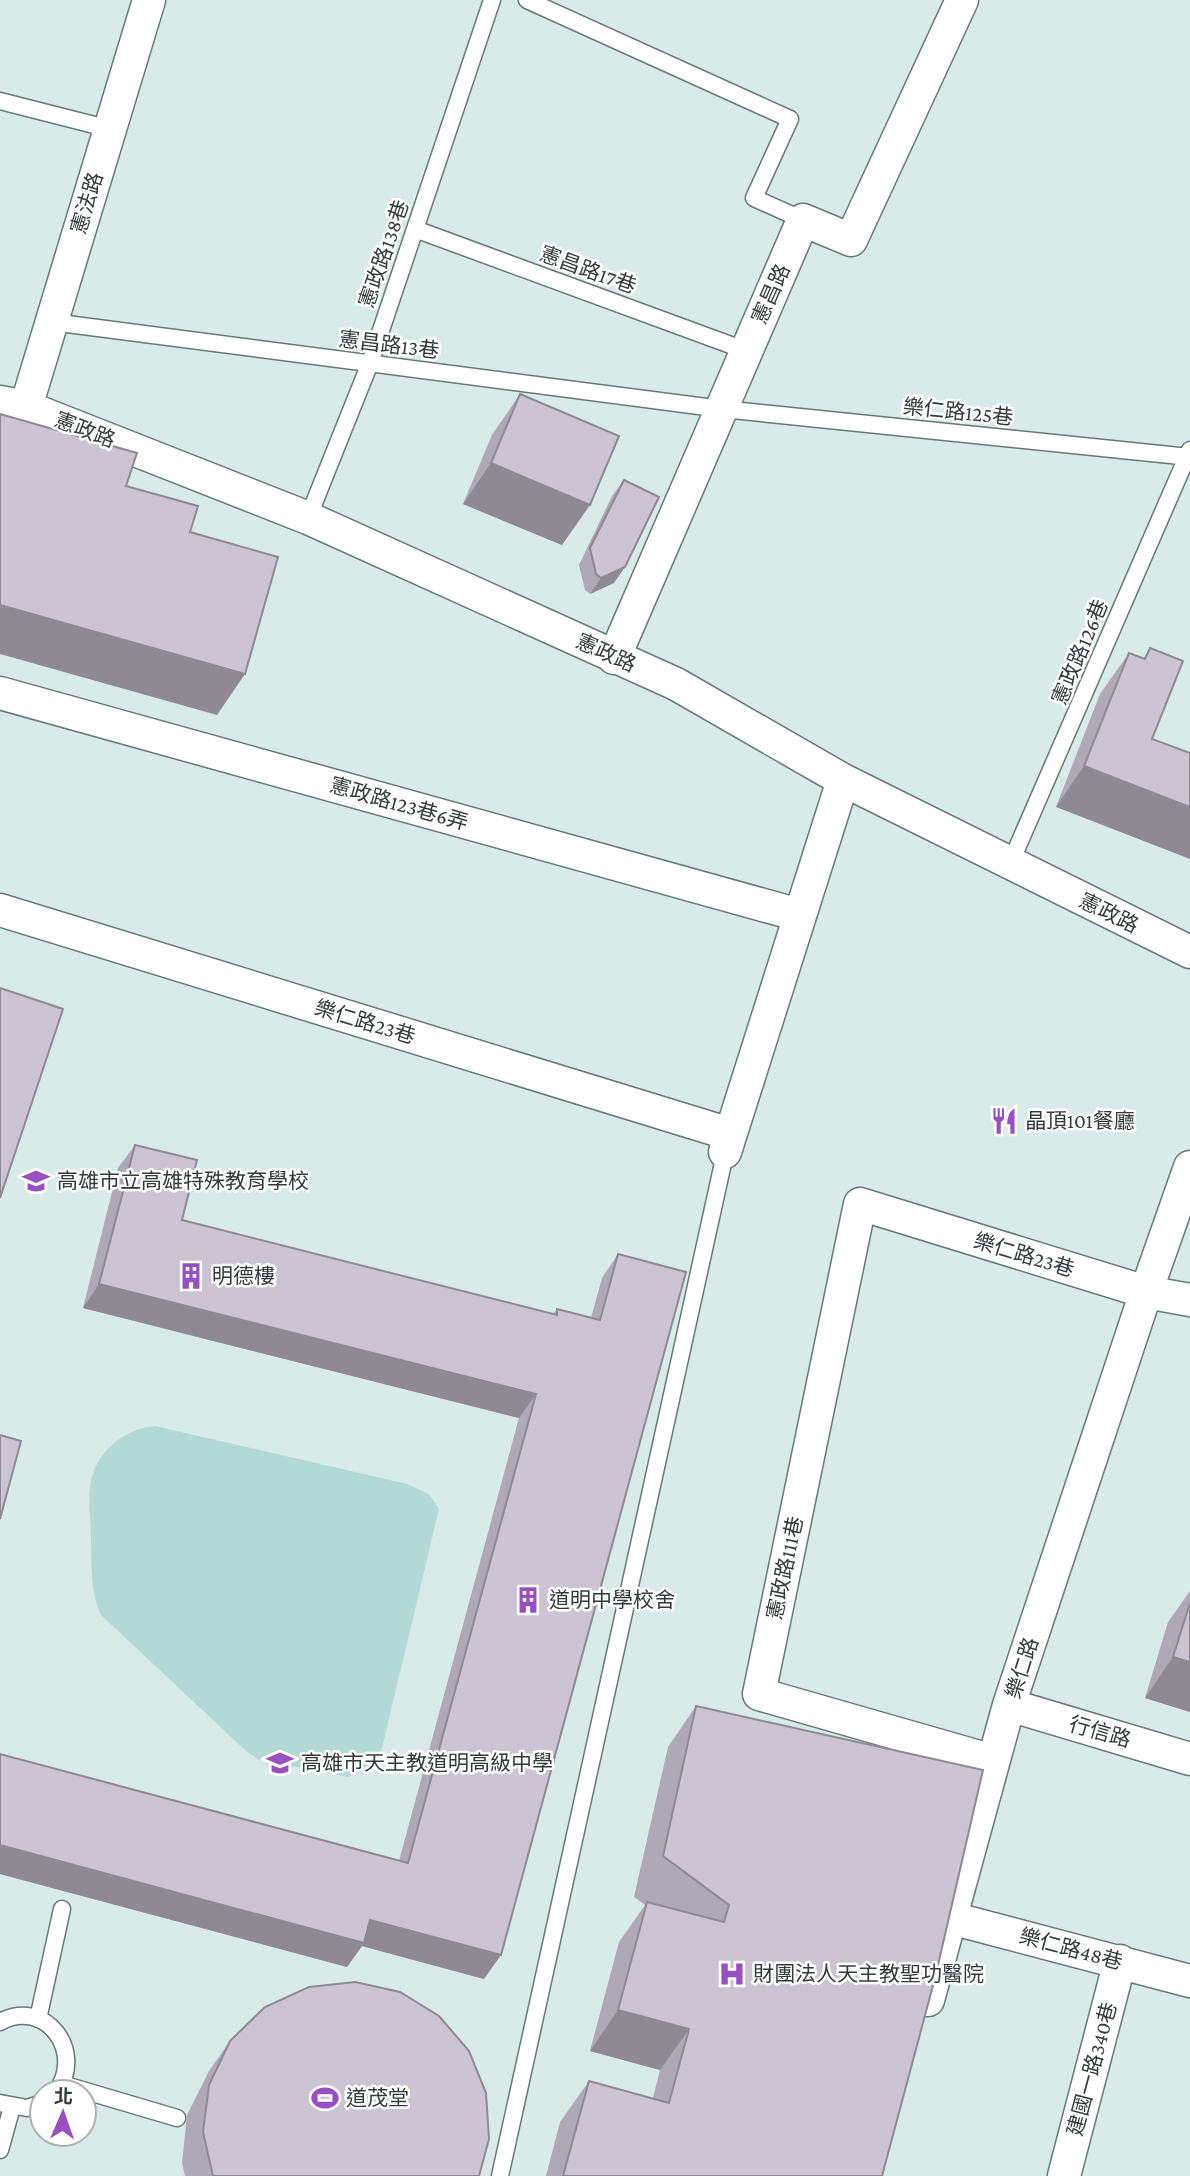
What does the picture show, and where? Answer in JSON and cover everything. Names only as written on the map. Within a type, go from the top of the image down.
[{"type":"street","name":"憲法路","points":[[13,404],[52,322],[149,0]]},
{"type":"street","points":[[803,220],[851,240],[962,0]]},
{"type":"street","name":"憲昌路","points":[[614,657],[803,220]]},
{"type":"street","name":"憲政路","points":[[13,404],[308,518],[676,684],[843,780],[1190,952]]},
{"type":"street","name":"憲政路123巷6弄","points":[[0,693],[799,915]]},
{"type":"street","points":[[727,1144],[843,780]]},
{"type":"street","name":"樂仁路23巷","points":[[0,910],[727,1144]]},
{"type":"street","name":"樂仁路","points":[[918,2034],[1009,1705],[1190,1167]]},
{"type":"street","name":"樂仁路23巷","points":[[860,1204],[1146,1292],[1190,1300]]},
{"type":"street","name":"憲政路111巷","points":[[860,1204],[759,1694],[992,1761]]},
{"type":"street","name":"行信路","points":[[1009,1705],[1190,1759]]},
{"type":"street","name":"樂仁路48巷","points":[[951,1918],[1190,1981]]},
{"type":"street","name":"建國一路340巷","points":[[1064,2176],[1120,1961]]},
{"type":"lane","name":"憲政路138巷","points":[[308,518],[370,363],[492,0]]},
{"type":"lane","points":[[527,0],[790,119],[754,198],[803,220]]},
{"type":"lane","points":[[0,101],[110,129]]},
{"type":"lane","name":"憲昌路17巷","points":[[415,229],[747,351]]},
{"type":"lane","name":"憲昌路13巷","points":[[52,322],[722,408]]},
{"type":"lane","name":"樂仁路125巷","points":[[722,408],[1189,455]]},
{"type":"lane","name":"憲政路126巷","points":[[1010,864],[1189,455]]},
{"type":"lane","points":[[500,2176],[727,1144]]},
{"type":"lane","points":[[38,2019],[62,1909]]},
{"type":"lane","points":[[0,2022],[22,2016],[38,2019],[51,2027],[61,2039],[67,2054],[67,2070],[63,2078]]},
{"type":"lane","points":[[98,2098],[177,2118]]},
{"type":"lane","points":[[0,2150],[6,2105],[28,2108]]},
{"type":"shaded area","points":[[155,1426],[407,1484],[429,1494],[439,1509],[376,1766],[348,1777],[257,1759],[101,1615],[92,1579],[89,1500],[93,1475],[97,1464],[112,1445],[132,1432]]},
{"type":"building","points":[[520,394],[619,436],[590,505],[491,463]]},
{"type":"building","points":[[0,414],[137,453],[126,486],[198,506],[190,532],[278,557],[245,674],[0,605]]},
{"type":"building","points":[[624,480],[659,497],[625,567],[601,578],[596,574],[590,548]]},
{"type":"building","points":[[1150,648],[1183,661],[1152,739],[1190,753],[1190,807],[1084,766],[1129,653],[1145,659]]},
{"type":"building","points":[[0,988],[63,1009],[0,1198]]},
{"type":"building","name":"道明中學校舍","points":[[135,1145],[197,1160],[182,1220],[557,1315],[557,1309],[600,1320],[618,1254],[686,1272],[501,1955],[370,1920],[364,1943],[0,1845],[0,1754],[408,1863],[536,1394],[99,1284]]},
{"type":"building","points":[[0,1435],[21,1441],[0,1519]]},
{"type":"building","points":[[1190,1603],[1190,1662],[1173,1657]]},
{"type":"building","name":"財團法人天主教聖功醫院","points":[[696,1706],[983,1770],[935,1978],[882,2176],[563,2176],[589,2081],[669,2103],[689,2029],[618,2010],[647,1902],[724,1922],[729,1905],[663,1856]]},
{"type":"building","name":"道茂堂","points":[[355,1982],[400,1992],[439,2016],[469,2051],[486,2093],[489,2139],[479,2176],[213,2176],[203,2132],[209,2085],[230,2041],[265,2007],[309,1987]]},
{"type":"place","name":"晶頂101餐廳","points":[[1004,1121]]},
{"type":"place","name":"高雄市立高雄特殊教育學校","points":[[36,1181]]},
{"type":"place","name":"明德樓","points":[[191,1276]]},
{"type":"place","name":"道明中學校舍","points":[[528,1600]]},
{"type":"place","name":"高雄市天主教道明高級中學","points":[[280,1763]]},
{"type":"place","name":"財團法人天主教聖功醫院","points":[[732,1974]]},
{"type":"place","name":"道茂堂","points":[[325,2098]]}]
